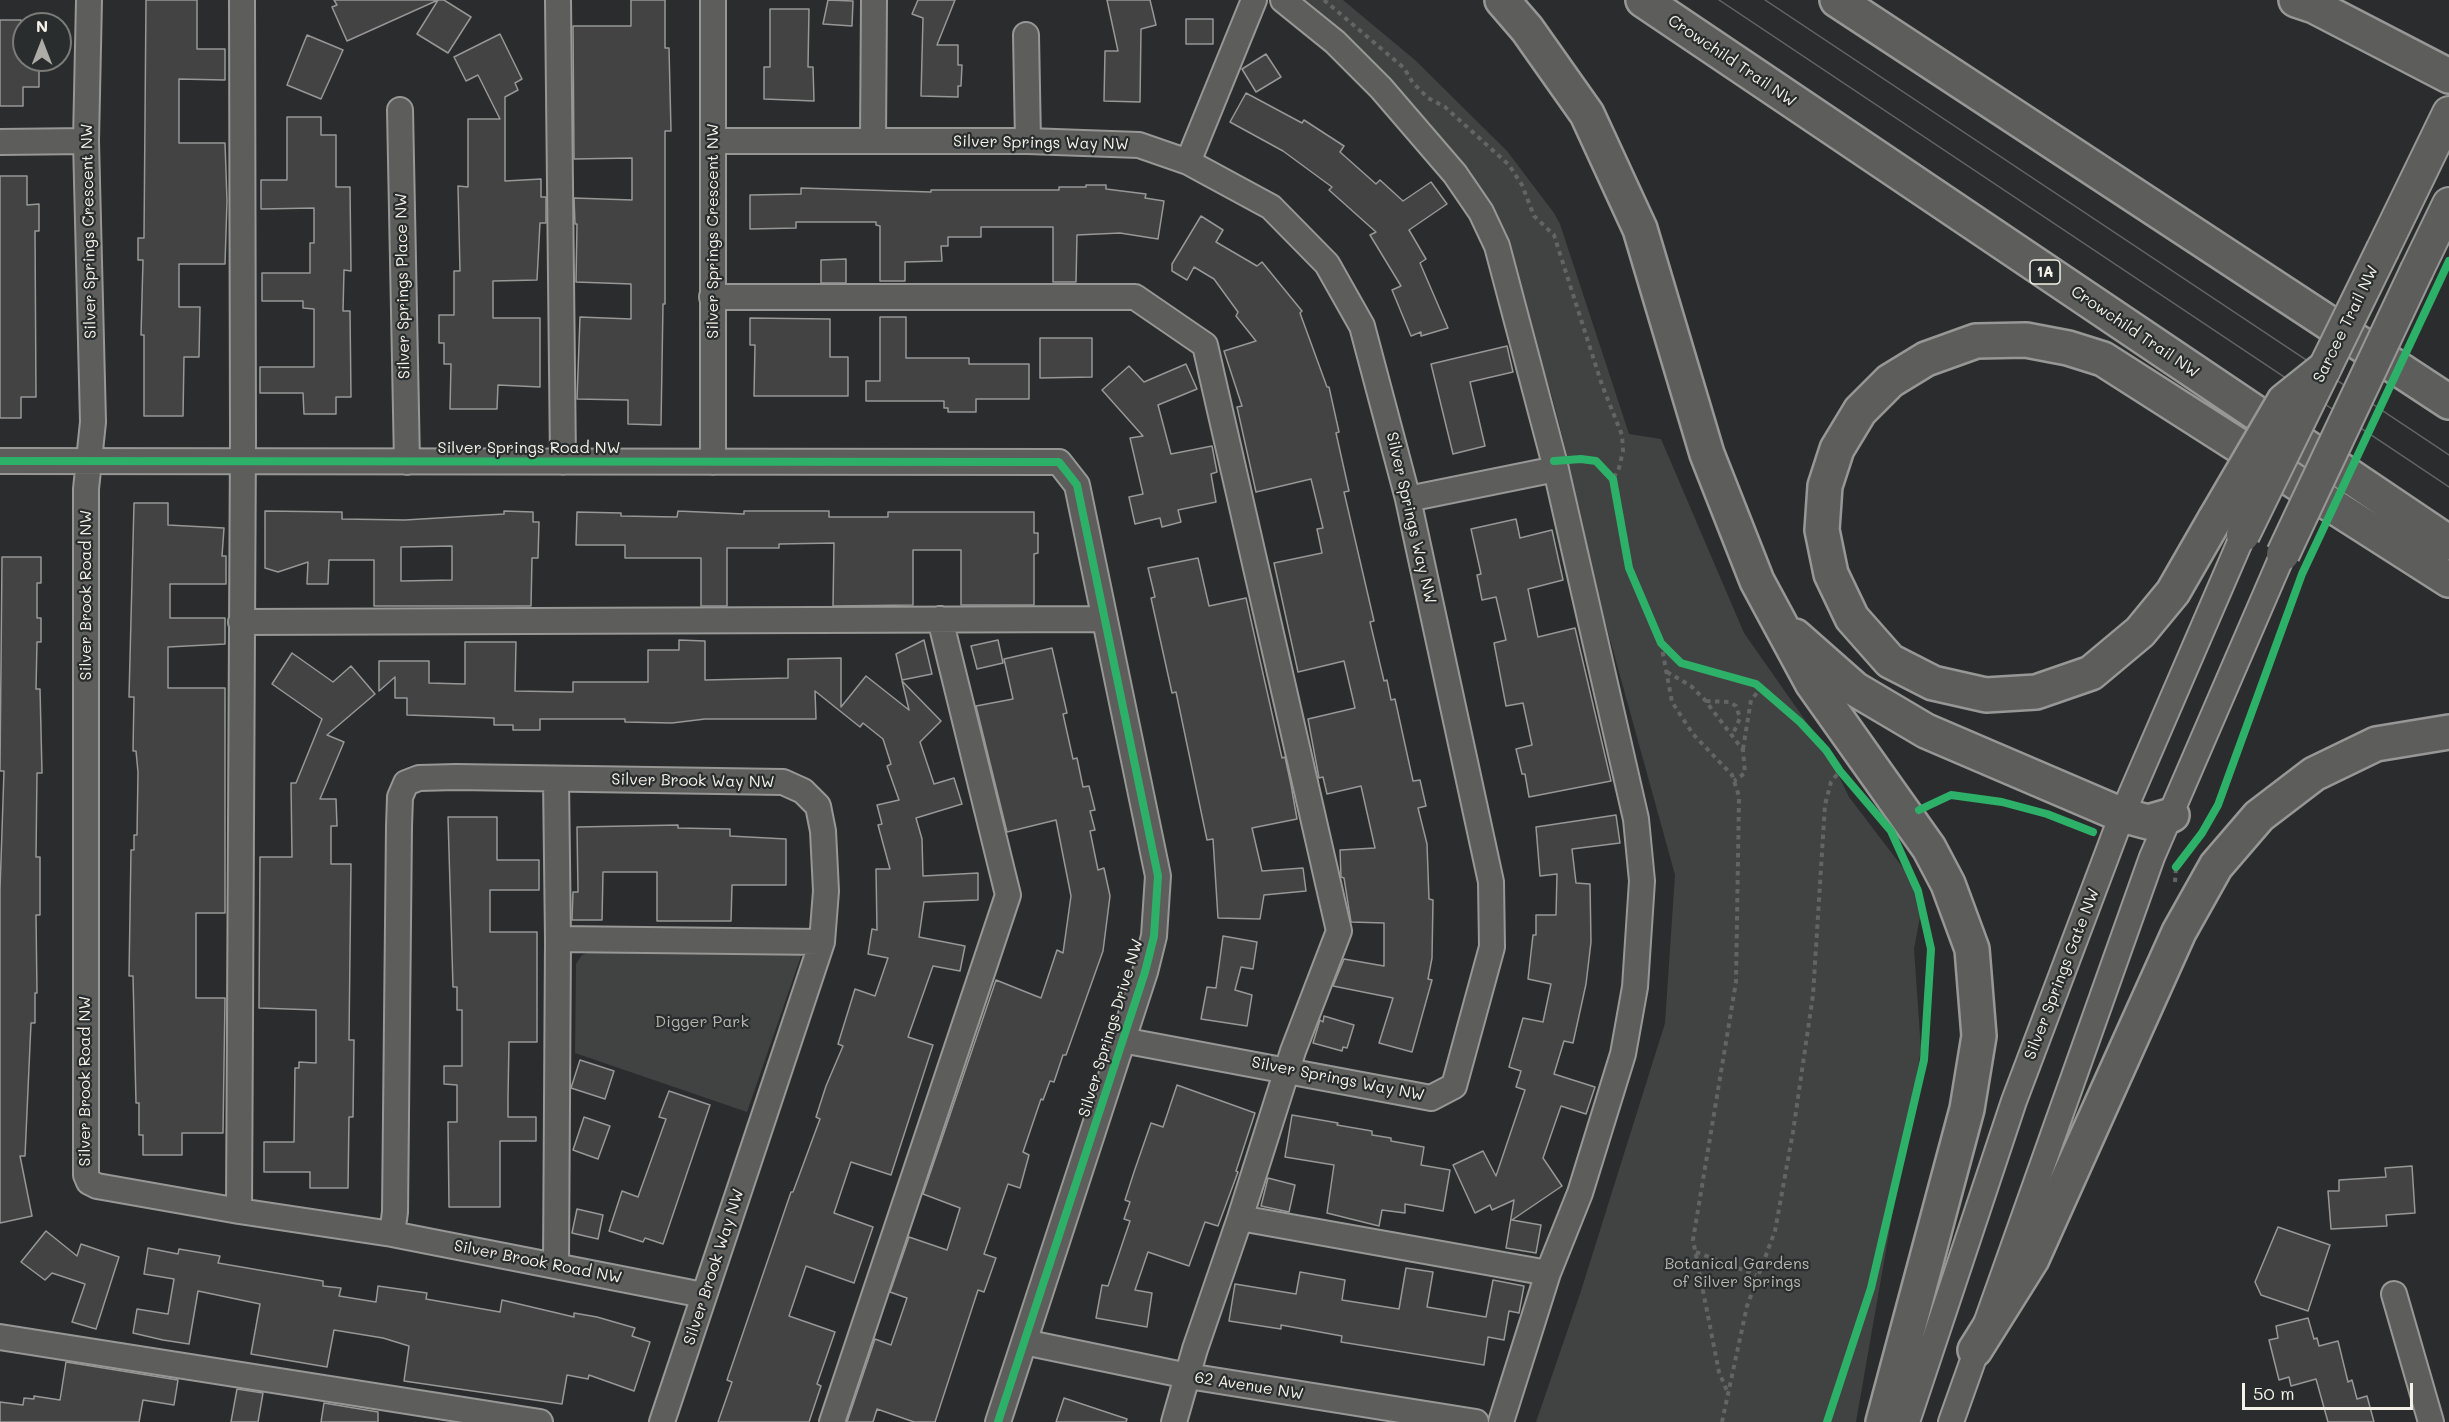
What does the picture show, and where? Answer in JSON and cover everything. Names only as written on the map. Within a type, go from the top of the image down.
[{"type":"highway","points":[[1502,0],[1527,29],[1587,114],[1640,229],[1707,454],[1757,581],[1812,683],[1929,848],[1958,908],[1972,949],[1977,984],[1979,1036],[1967,1109],[1882,1422]]},
{"type":"highway","name":"Crowchild Trail NW","points":[[1643,0],[2449,543]]},
{"type":"highway","points":[[1837,0],[2449,402]]},
{"type":"highway","points":[[2296,0],[2314,6],[2449,76]]},
{"type":"highway","points":[[2324,369],[2284,401],[2215,519],[2173,592],[2140,632],[2091,673],[2036,692],[1986,695],[1934,683],[1890,661],[1852,618],[1831,574],[1822,530],[1825,486],[1837,449],[1860,411],[1890,381],[1926,359],[1976,342],[2026,340],[2068,348],[2103,359],[2449,580]]},
{"type":"highway","points":[[1778,621],[1855,689],[1926,731],[2122,815],[2148,822],[2172,815]]},
{"type":"highway","points":[[1975,1350],[2032,1259],[2175,941],[2216,866],[2259,816],[2314,774],[2376,744],[2449,732]]},
{"type":"main road","name":"Sarcee Trail NW","points":[[2243,535],[2449,113]]},
{"type":"main road","points":[[2283,554],[2449,204]]},
{"type":"street","name":"Silver Springs Crescent NW","points":[[89,0],[86,141],[93,422],[89,462]]},
{"type":"street","points":[[239,1211],[241,1191],[243,461],[242,0]]},
{"type":"street","points":[[558,0],[563,462]]},
{"type":"street","name":"Silver Springs Crescent NW","points":[[713,0],[713,462]]},
{"type":"street","points":[[873,140],[874,0]]},
{"type":"street","points":[[1188,162],[1254,0]]},
{"type":"street","points":[[1283,0],[1335,42],[1382,88],[1455,174],[1481,212],[1497,246],[1556,469],[1636,819],[1641,881],[1635,987],[1623,1054],[1580,1193],[1548,1273],[1501,1422]]},
{"type":"street","points":[[1026,35],[1028,141]]},
{"type":"street","name":"Silver Springs Place NW","points":[[400,110],[407,462]]},
{"type":"street","points":[[0,142],[86,141]]},
{"type":"street","name":"Silver Springs Way NW","points":[[713,141],[1028,141],[1139,145],[1188,162],[1271,207],[1327,264],[1362,326],[1408,499],[1491,882],[1492,947],[1454,1086],[1431,1098],[1287,1069],[1122,1040]]},
{"type":"street","points":[[712,297],[1135,297],[1205,345],[1339,931],[1287,1069],[1174,1422]]},
{"type":"street","name":"Silver Springs Road NW","points":[[0,461],[1059,462]]},
{"type":"street","name":"Silver Brook Road NW","points":[[89,462],[86,489],[86,1175],[89,1182],[97,1186],[239,1211],[392,1234],[703,1295]]},
{"type":"street","name":"Silver Springs Drive NW","points":[[998,1422],[1145,972],[1154,936],[1158,876],[1077,485],[1059,462]]},
{"type":"street","points":[[1408,499],[1556,469]]},
{"type":"street","name":"Silver Springs Gate NW","points":[[1907,1422],[2014,1101],[2122,815],[2243,535]]},
{"type":"street","points":[[1952,1422],[1975,1350],[2152,857],[2283,554]]},
{"type":"street","points":[[832,1422],[1008,895],[940,619]]},
{"type":"street","points":[[241,622],[1104,619]]},
{"type":"street","name":"Silver Brook Way NW","points":[[392,1234],[395,1212],[400,796],[406,783],[420,778],[783,782],[803,791],[818,807],[823,831],[826,891],[822,942],[662,1422]]},
{"type":"street","points":[[555,779],[558,939],[556,1265]]},
{"type":"street","points":[[558,939],[822,942]]},
{"type":"street","points":[[1240,1218],[1548,1273]]},
{"type":"street","points":[[2394,1294],[2431,1422]]},
{"type":"street","points":[[0,1337],[540,1422]]},
{"type":"street","name":"62 Avenue NW","points":[[1024,1342],[1188,1376],[1337,1412],[1476,1422]]},
{"type":"path","points":[[1607,473],[1613,478],[1615,486]]},
{"type":"path","points":[[1657,632],[1672,702],[1693,734],[1732,775],[1739,796],[1736,982],[1693,1240],[1719,1372],[1727,1391]]},
{"type":"path","points":[[1661,643],[1674,656]]},
{"type":"path","points":[[1666,672],[1691,686],[1733,734],[1743,750]]},
{"type":"path","points":[[1734,781],[1745,773],[1743,750],[1751,700],[1758,686],[1769,695]]},
{"type":"path","points":[[1706,702],[1729,702],[1736,706],[1740,718],[1733,734]]},
{"type":"path","points":[[1722,1422],[1727,1391],[1756,1275],[1775,1231],[1793,1132],[1813,995],[1825,805],[1831,782],[1838,768],[1848,780]]},
{"type":"path","points":[[2176,867],[2183,859]]},
{"type":"path","points":[[1696,1252],[1756,1275]]},
{"type":"green space","name":"Botanical Gardens of Silver Springs","points":[[1295,0],[1343,0],[1415,60],[1507,151],[1554,213],[1560,224],[1629,434],[1661,439],[1744,633],[1826,750],[1849,797],[1910,877],[1920,917],[1914,949],[1921,1050],[1856,1422],[1536,1422],[1580,1294],[1665,1023],[1675,875],[1574,509],[1568,459],[1553,400],[1494,211]]},
{"type":"green space","name":"Digger Park","points":[[591,952],[802,953],[747,1112],[575,1053],[576,964],[582,955]]},
{"type":"building","points":[[146,0],[197,0],[197,49],[225,49],[225,80],[179,79],[179,143],[225,143],[227,201],[225,264],[179,264],[179,307],[200,307],[199,357],[184,357],[183,416],[144,416],[144,335],[141,335],[143,260],[138,260],[138,238],[144,238]]},
{"type":"building","points":[[334,0],[438,0],[347,41],[332,7],[337,5]]},
{"type":"building","points":[[438,0],[444,0],[471,17],[448,53],[417,34]]},
{"type":"building","points":[[631,0],[665,0],[665,48],[669,48],[671,131],[665,131],[665,304],[663,304],[661,425],[628,424],[628,400],[577,399],[580,317],[631,319],[631,284],[576,282],[577,224],[575,224],[574,198],[632,200],[632,158],[574,159],[573,26],[631,26]]},
{"type":"building","points":[[828,0],[853,1],[852,26],[823,24]]},
{"type":"building","points":[[918,0],[955,0],[937,45],[958,45],[958,65],[962,65],[958,97],[921,96],[923,18],[912,14]]},
{"type":"building","points":[[1107,0],[1150,0],[1156,25],[1141,29],[1140,102],[1104,101],[1105,51],[1118,51]]},
{"type":"building","points":[[770,9],[809,9],[808,67],[813,67],[814,101],[764,99],[764,67],[770,67]]},
{"type":"building","points":[[1186,19],[1213,19],[1213,44],[1186,44]]},
{"type":"building","points":[[0,20],[12,20],[12,72],[39,72],[39,87],[23,87],[23,106],[0,106]]},
{"type":"building","points":[[500,34],[522,79],[515,83],[518,90],[505,97],[505,181],[541,179],[541,197],[546,197],[546,223],[540,223],[537,280],[493,281],[493,318],[540,318],[540,387],[498,385],[497,409],[450,409],[451,364],[444,364],[444,343],[439,343],[439,315],[454,315],[454,271],[460,271],[458,186],[468,187],[468,119],[500,119],[478,75],[466,81],[454,57]]},
{"type":"building","points":[[307,35],[343,50],[321,99],[287,85]]},
{"type":"building","points":[[1266,54],[1281,77],[1256,92],[1242,69]]},
{"type":"building","points":[[1246,93],[1302,123],[1304,120],[1344,146],[1340,152],[1376,184],[1380,180],[1403,201],[1431,182],[1447,204],[1409,230],[1426,259],[1420,263],[1448,328],[1421,336],[1421,332],[1411,336],[1392,290],[1401,286],[1370,235],[1376,232],[1329,190],[1332,187],[1283,151],[1230,122]]},
{"type":"building","points":[[287,117],[321,117],[321,135],[336,135],[336,187],[350,187],[351,271],[344,270],[343,311],[350,311],[351,397],[336,397],[336,414],[304,414],[303,393],[260,393],[260,367],[314,367],[314,309],[303,308],[303,301],[262,301],[262,273],[310,273],[310,243],[314,243],[314,208],[261,209],[261,180],[287,180]]},
{"type":"building","points":[[0,176],[27,176],[27,205],[39,204],[39,231],[35,231],[36,397],[21,397],[21,418],[0,418]]},
{"type":"building","points":[[1086,185],[1106,185],[1106,189],[1146,194],[1145,198],[1164,201],[1158,239],[1120,233],[1077,235],[1076,282],[1053,282],[1053,227],[981,227],[981,237],[948,237],[948,246],[941,246],[942,261],[905,262],[905,281],[880,281],[880,226],[876,225],[876,222],[796,222],[796,228],[750,229],[750,195],[801,194],[801,188],[931,192],[931,190],[1059,190],[1059,187],[1086,187]]},
{"type":"building","points":[[1201,216],[1223,230],[1216,242],[1257,266],[1262,262],[1302,311],[1300,313],[1327,387],[1329,387],[1339,432],[1336,433],[1349,491],[1344,492],[1374,621],[1370,622],[1384,681],[1387,680],[1391,700],[1395,699],[1413,781],[1420,780],[1426,806],[1418,808],[1427,844],[1429,899],[1433,900],[1432,958],[1428,979],[1432,980],[1412,1052],[1379,1043],[1393,998],[1333,986],[1344,959],[1384,966],[1384,923],[1351,922],[1344,878],[1341,877],[1340,850],[1375,848],[1361,786],[1327,794],[1323,777],[1319,778],[1308,719],[1355,708],[1344,661],[1298,672],[1274,563],[1322,553],[1317,529],[1323,528],[1311,479],[1256,492],[1237,407],[1242,406],[1224,351],[1256,341],[1236,316],[1238,312],[1214,279],[1194,267],[1187,280],[1172,271],[1172,264]]},
{"type":"building","points":[[846,259],[846,283],[821,283],[821,260]]},
{"type":"building","points":[[880,317],[906,317],[906,358],[969,358],[969,364],[1029,364],[1029,399],[976,399],[976,412],[948,412],[948,408],[944,408],[944,401],[866,401],[866,381],[880,381]]},
{"type":"building","points":[[750,318],[830,319],[830,357],[848,357],[848,396],[754,396],[755,345],[750,345]]},
{"type":"building","points":[[1040,338],[1092,338],[1092,377],[1040,378]]},
{"type":"building","points":[[1507,346],[1513,372],[1470,382],[1485,446],[1453,454],[1431,364]]},
{"type":"building","points":[[1186,364],[1197,389],[1158,405],[1171,454],[1212,446],[1217,472],[1211,474],[1216,502],[1178,510],[1181,522],[1162,527],[1160,518],[1135,524],[1129,497],[1143,494],[1130,438],[1143,436],[1102,390],[1129,366],[1144,382]]},
{"type":"building","points":[[134,503],[168,503],[168,525],[224,528],[222,556],[226,556],[226,584],[170,584],[170,618],[225,618],[225,644],[168,647],[168,688],[225,688],[225,913],[196,913],[196,998],[225,998],[223,1133],[182,1133],[182,1155],[143,1155],[143,1135],[139,1135],[139,1103],[136,1103],[133,976],[129,976],[131,850],[134,850],[134,835],[137,835],[138,772],[136,751],[133,751],[134,697],[129,697]]},
{"type":"building","points":[[265,511],[342,512],[342,519],[405,520],[504,514],[504,511],[533,512],[533,522],[539,522],[538,558],[532,558],[531,606],[374,606],[374,560],[329,560],[328,584],[307,584],[308,562],[278,572],[265,568]],"holes":[[[452,546],[452,580],[401,581],[401,547]]]},
{"type":"building","points":[[678,511],[744,514],[744,511],[829,511],[829,517],[888,517],[888,512],[1034,512],[1034,533],[1038,533],[1038,553],[1034,554],[1034,605],[961,605],[961,550],[913,550],[913,605],[833,606],[834,543],[779,544],[779,548],[727,548],[727,606],[701,606],[701,558],[625,558],[625,545],[576,545],[577,512],[677,517]]},
{"type":"building","points":[[1516,519],[1520,538],[1552,530],[1563,580],[1528,589],[1538,637],[1575,628],[1611,781],[1529,797],[1525,774],[1522,774],[1516,749],[1532,745],[1523,703],[1506,706],[1494,643],[1506,640],[1496,597],[1482,600],[1477,575],[1481,574],[1471,529]]},
{"type":"building","points":[[2,557],[41,557],[41,583],[37,583],[37,618],[41,618],[41,642],[37,642],[36,689],[40,689],[42,773],[37,773],[36,857],[40,857],[40,915],[36,915],[37,993],[35,993],[35,1023],[31,1023],[25,1156],[20,1156],[32,1216],[0,1223],[0,890],[4,771],[0,771]]},
{"type":"building","points":[[1198,558],[1209,606],[1246,598],[1282,758],[1285,757],[1297,819],[1252,828],[1262,871],[1303,868],[1306,891],[1264,895],[1260,919],[1218,918],[1213,839],[1207,840],[1176,692],[1172,693],[1151,598],[1155,597],[1148,568]]},
{"type":"building","points":[[679,640],[705,641],[705,680],[788,678],[788,659],[841,658],[841,707],[866,676],[909,710],[902,681],[941,721],[920,742],[934,784],[954,778],[962,804],[916,818],[922,839],[923,876],[978,873],[978,900],[924,902],[919,937],[965,946],[960,971],[933,966],[908,1037],[933,1045],[891,1175],[851,1162],[834,1213],[873,1227],[854,1283],[806,1266],[789,1316],[835,1332],[817,1384],[821,1386],[809,1422],[718,1422],[732,1382],[727,1380],[791,1192],[793,1192],[820,1119],[816,1117],[843,1046],[838,1044],[855,989],[875,996],[888,958],[868,954],[872,929],[877,930],[876,869],[890,869],[878,825],[882,824],[877,805],[899,800],[887,766],[891,764],[883,739],[863,723],[860,727],[815,691],[816,719],[705,719],[672,723],[625,722],[625,719],[540,719],[540,730],[513,730],[513,725],[494,725],[494,718],[407,715],[407,698],[395,698],[395,677],[379,691],[379,661],[429,661],[429,683],[465,684],[465,642],[516,642],[515,691],[573,692],[573,682],[648,682],[648,650],[679,650]]},
{"type":"building","points":[[924,640],[932,674],[902,680],[896,654]]},
{"type":"building","points":[[998,640],[1003,663],[977,669],[971,646]]},
{"type":"building","points":[[1052,648],[1067,713],[1063,714],[1073,759],[1077,758],[1083,787],[1089,786],[1095,810],[1090,811],[1095,830],[1090,831],[1098,870],[1104,868],[1110,896],[1103,951],[1066,1055],[1063,1055],[1054,1082],[1050,1081],[1043,1100],[1041,1099],[1023,1152],[1029,1155],[1020,1188],[1008,1184],[984,1254],[996,1258],[984,1292],[978,1290],[935,1422],[914,1422],[877,1409],[873,1422],[847,1422],[875,1339],[891,1345],[907,1298],[890,1292],[909,1237],[947,1250],[960,1208],[923,1194],[996,980],[1041,998],[1057,950],[1063,953],[1071,896],[1056,820],[1007,832],[976,706],[1013,699],[1004,659]]},
{"type":"building","points":[[292,653],[333,682],[351,666],[375,694],[327,735],[344,742],[320,799],[336,799],[337,826],[331,826],[331,864],[351,864],[349,1040],[354,1040],[353,1117],[349,1117],[348,1188],[310,1188],[310,1172],[264,1172],[264,1142],[294,1142],[295,1068],[299,1068],[299,1062],[316,1063],[316,1010],[259,1008],[260,857],[292,857],[291,783],[296,783],[322,719],[272,684]]},
{"type":"building","points":[[1616,815],[1620,843],[1572,849],[1576,883],[1590,884],[1591,942],[1586,984],[1573,1043],[1564,1041],[1554,1074],[1595,1087],[1586,1114],[1561,1106],[1543,1158],[1562,1186],[1512,1220],[1541,1225],[1536,1253],[1506,1248],[1514,1200],[1492,1210],[1490,1205],[1475,1213],[1453,1165],[1483,1151],[1496,1176],[1525,1090],[1516,1087],[1521,1071],[1509,1067],[1523,1018],[1543,1022],[1551,984],[1528,979],[1533,935],[1536,935],[1536,915],[1556,915],[1557,874],[1540,876],[1536,827]]},
{"type":"building","points":[[448,817],[497,817],[497,860],[539,860],[539,890],[490,890],[490,932],[537,932],[537,1042],[509,1042],[508,1097],[508,1117],[536,1117],[536,1141],[500,1141],[500,1207],[449,1207],[448,1122],[457,1122],[457,1085],[444,1084],[444,1066],[462,1066],[462,1010],[457,1010],[457,987],[453,987]]},
{"type":"building","points":[[678,825],[678,828],[730,829],[730,836],[786,839],[786,885],[732,885],[731,921],[657,921],[657,872],[603,872],[602,920],[572,920],[573,892],[578,892],[577,827]]},
{"type":"building","points":[[1223,936],[1257,942],[1253,969],[1241,967],[1235,990],[1252,995],[1247,1026],[1201,1019],[1207,987],[1216,988]]},
{"type":"building","points":[[1324,1016],[1354,1025],[1347,1048],[1343,1047],[1342,1051],[1313,1043],[1320,1020],[1323,1022]]},
{"type":"building","points":[[580,1060],[614,1071],[605,1099],[571,1088]]},
{"type":"building","points":[[1177,1085],[1255,1113],[1236,1171],[1238,1172],[1218,1226],[1205,1222],[1189,1266],[1148,1252],[1135,1290],[1152,1293],[1147,1327],[1096,1318],[1102,1285],[1108,1286],[1130,1221],[1124,1219],[1130,1202],[1125,1200],[1151,1123],[1163,1127]]},
{"type":"building","points":[[669,1091],[710,1105],[663,1244],[645,1238],[643,1242],[609,1231],[622,1191],[638,1197],[666,1119],[659,1117]]},
{"type":"building","points":[[1292,1115],[1372,1131],[1372,1135],[1391,1138],[1391,1141],[1424,1147],[1421,1165],[1450,1170],[1443,1211],[1405,1204],[1405,1213],[1382,1210],[1379,1226],[1327,1213],[1334,1165],[1285,1157]]},
{"type":"building","points":[[584,1117],[610,1126],[598,1159],[573,1150]]},
{"type":"building","points":[[2412,1166],[2415,1213],[2386,1215],[2387,1226],[2331,1229],[2328,1191],[2339,1191],[2339,1180],[2386,1177],[2385,1168]]},
{"type":"building","points":[[1268,1178],[1295,1185],[1289,1212],[1261,1206]]},
{"type":"building","points":[[577,1209],[603,1215],[598,1239],[572,1233]]},
{"type":"building","points":[[2278,1227],[2330,1245],[2308,1311],[2261,1295],[2255,1282]]},
{"type":"building","points":[[46,1231],[77,1256],[81,1244],[119,1257],[96,1329],[72,1322],[85,1284],[52,1273],[45,1280],[21,1262]]},
{"type":"building","points":[[148,1248],[178,1254],[179,1249],[220,1256],[218,1263],[323,1281],[323,1286],[341,1288],[339,1296],[376,1302],[378,1286],[427,1293],[426,1299],[500,1312],[502,1300],[574,1317],[574,1313],[597,1317],[635,1328],[632,1336],[650,1342],[634,1391],[589,1375],[588,1379],[567,1375],[562,1404],[404,1381],[409,1346],[383,1338],[334,1330],[327,1367],[251,1354],[260,1304],[198,1291],[189,1344],[163,1340],[133,1333],[137,1309],[168,1314],[174,1279],[144,1274]]},
{"type":"building","points":[[1406,1268],[1433,1272],[1427,1307],[1486,1317],[1493,1280],[1524,1286],[1519,1313],[1509,1311],[1504,1340],[1488,1337],[1484,1365],[1341,1342],[1342,1336],[1281,1325],[1281,1329],[1229,1321],[1235,1284],[1296,1294],[1300,1272],[1345,1280],[1342,1300],[1399,1309]]},
{"type":"building","points":[[2308,1318],[2314,1339],[2317,1338],[2319,1346],[2338,1341],[2348,1382],[2352,1380],[2357,1399],[2367,1396],[2374,1422],[2328,1422],[2316,1379],[2291,1386],[2289,1377],[2279,1380],[2269,1340],[2278,1338],[2276,1326]]},
{"type":"building","points":[[66,1362],[178,1380],[174,1405],[143,1400],[139,1422],[0,1422],[0,1402],[23,1405],[24,1398],[34,1399],[34,1396],[60,1400]]},
{"type":"building","points":[[237,1389],[263,1393],[258,1422],[231,1422]]},
{"type":"building","points":[[1064,1398],[1127,1419],[1126,1422],[1056,1422]]},
{"type":"building","points":[[324,1403],[378,1412],[378,1422],[321,1422]]},
{"type":"tram line","points":[[1719,0],[2449,487]]},
{"type":"tram line","points":[[1765,0],[2449,455]]},
{"type":"cycle path","points":[[2176,867],[2202,833],[2218,805],[2302,574],[2449,261]]},
{"type":"cycle path","points":[[1554,461],[1581,459],[1596,461],[1613,479],[1629,568],[1661,643],[1681,663],[1756,684],[1800,722],[1826,750],[1840,771],[1891,831],[1918,891],[1931,949],[1924,1060],[1871,1288],[1827,1422]]},
{"type":"cycle path","points":[[0,461],[1059,462],[1077,485],[1158,876],[1154,936],[1145,972],[998,1422]]},
{"type":"cycle path","points":[[1919,810],[1951,795],[2002,802],[2047,814],[2093,832]]}]
